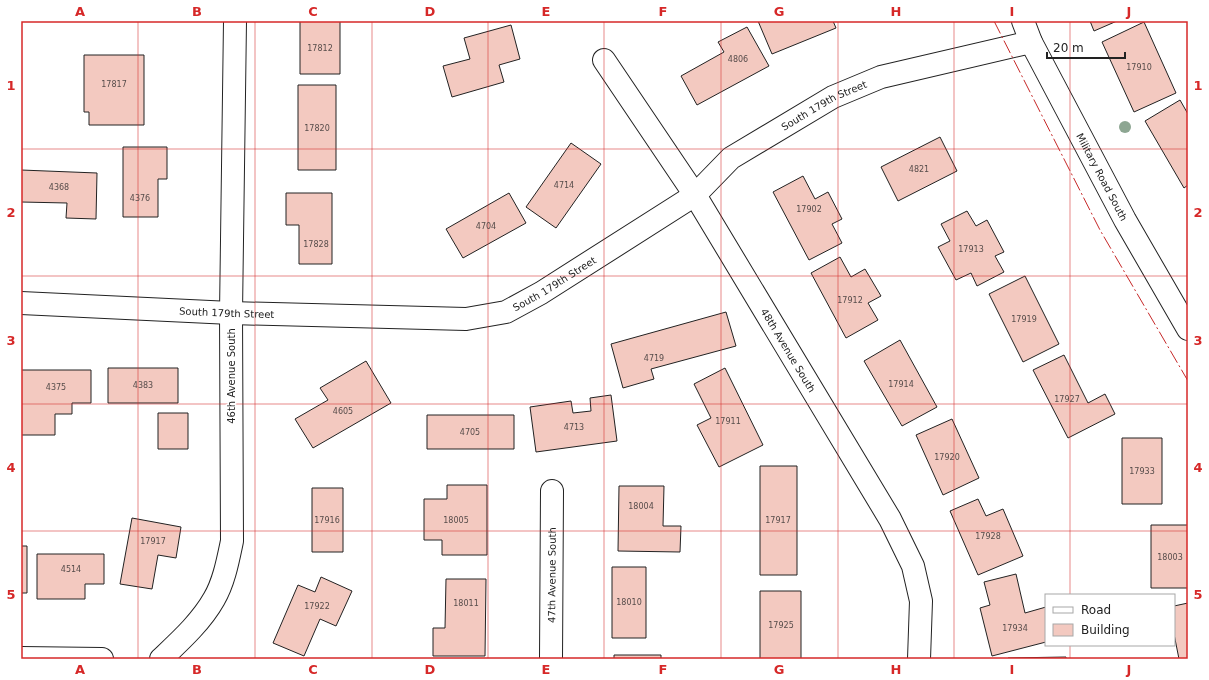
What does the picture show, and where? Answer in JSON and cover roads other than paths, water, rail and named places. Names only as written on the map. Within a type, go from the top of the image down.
[{"type":"street","name":"46th Avenue South","points":[[161,659],[191,630],[214,599],[226,568],[232,541],[231,313],[235,21]]},
{"type":"street","name":"Military Road South","points":[[1022,21],[1031,42],[1125,220],[1188,329]]},
{"type":"street","name":"South 179th Street","points":[[21,303],[231,313],[466,319],[506,312],[541,293],[695,195],[731,158],[833,97],[881,77],[1031,42]]},
{"type":"street","name":"48th Avenue South","points":[[604,60],[695,195],[890,519],[913,566],[921,601],[919,659]]},
{"type":"street","name":"47th Avenue South","points":[[551,659],[552,491]]},
{"type":"street","points":[[21,658],[102,659]]}]
